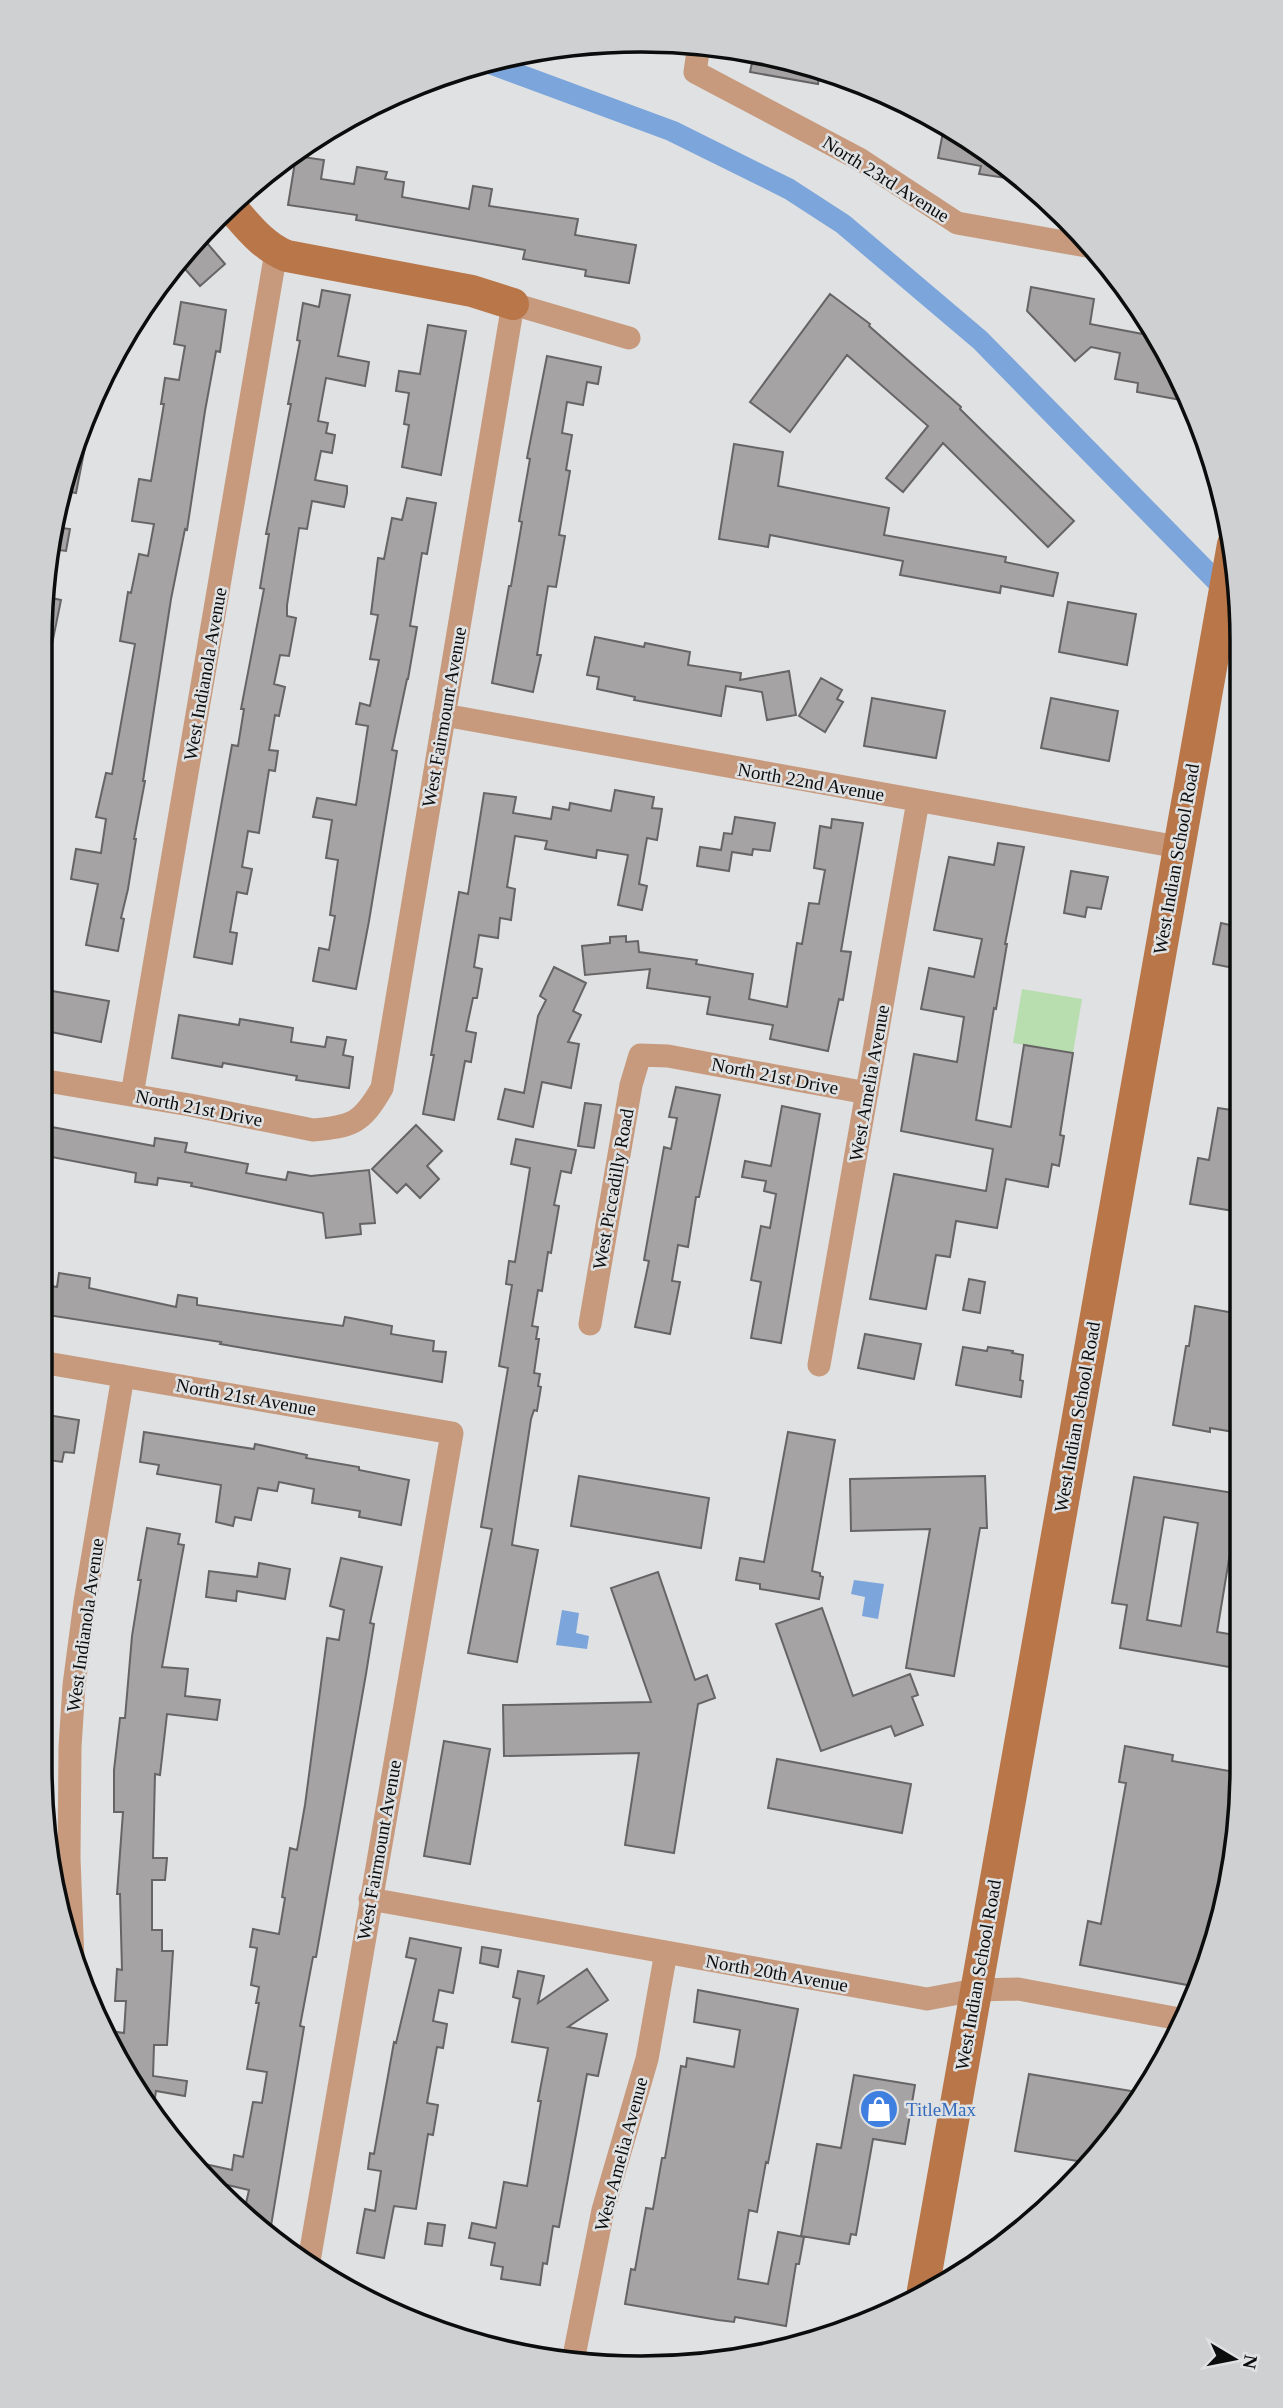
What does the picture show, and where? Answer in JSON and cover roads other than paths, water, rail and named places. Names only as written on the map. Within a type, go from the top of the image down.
[{"type":"main road","points":[[237,214],[276,252],[472,291],[513,303]]},
{"type":"main road","name":"West Indian School Road","points":[[924,2283],[1226,577]]},
{"type":"street","name":"North 23rd Avenue","points":[[697,56],[695,72],[861,160],[957,223],[1076,244]]},
{"type":"street","name":"West Indianola Avenue","points":[[132,1095],[276,252]]},
{"type":"street","points":[[513,303],[629,338]]},
{"type":"street","name":"West Fairmount Avenue","points":[[356,1122],[372,1105],[382,1088],[513,303]]},
{"type":"street","name":"North 22nd Avenue","points":[[444,715],[1178,848]]},
{"type":"street","name":"West Amelia Avenue","points":[[820,1365],[918,801]]},
{"type":"street","name":"North 21st Drive","points":[[640,1055],[668,1056],[867,1093]]},
{"type":"street","name":"West Piccadilly Road","points":[[590,1324],[631,1085],[640,1055]]},
{"type":"street","name":"North 21st Drive","points":[[52,1082],[313,1130],[332,1129],[356,1122]]},
{"type":"street","name":"North 21st Avenue","points":[[52,1364],[452,1433]]},
{"type":"street","name":"West Indianola Avenue","points":[[70,1908],[70,1747],[74,1685],[85,1602],[124,1376]]},
{"type":"street","name":"West Fairmount Avenue","points":[[310,2253],[452,1433]]},
{"type":"street","name":"North 20th Avenue","points":[[370,1899],[927,1999],[975,1990],[1018,1989],[1174,2018]]},
{"type":"street","name":"West Amelia Avenue","points":[[575,2351],[603,2210],[647,2059],[666,1952]]},
{"type":"water","points":[[854,1580],[884,1584],[878,1619],[862,1616],[865,1597],[851,1594]]},
{"type":"water","points":[[562,1610],[579,1613],[576,1633],[589,1636],[587,1649],[556,1645]]},
{"type":"waterway","points":[[505,69],[672,131],[789,189],[843,224],[980,340],[1228,593]]},
{"type":"place","name":"TitleMax","points":[[879,2109]]}]
